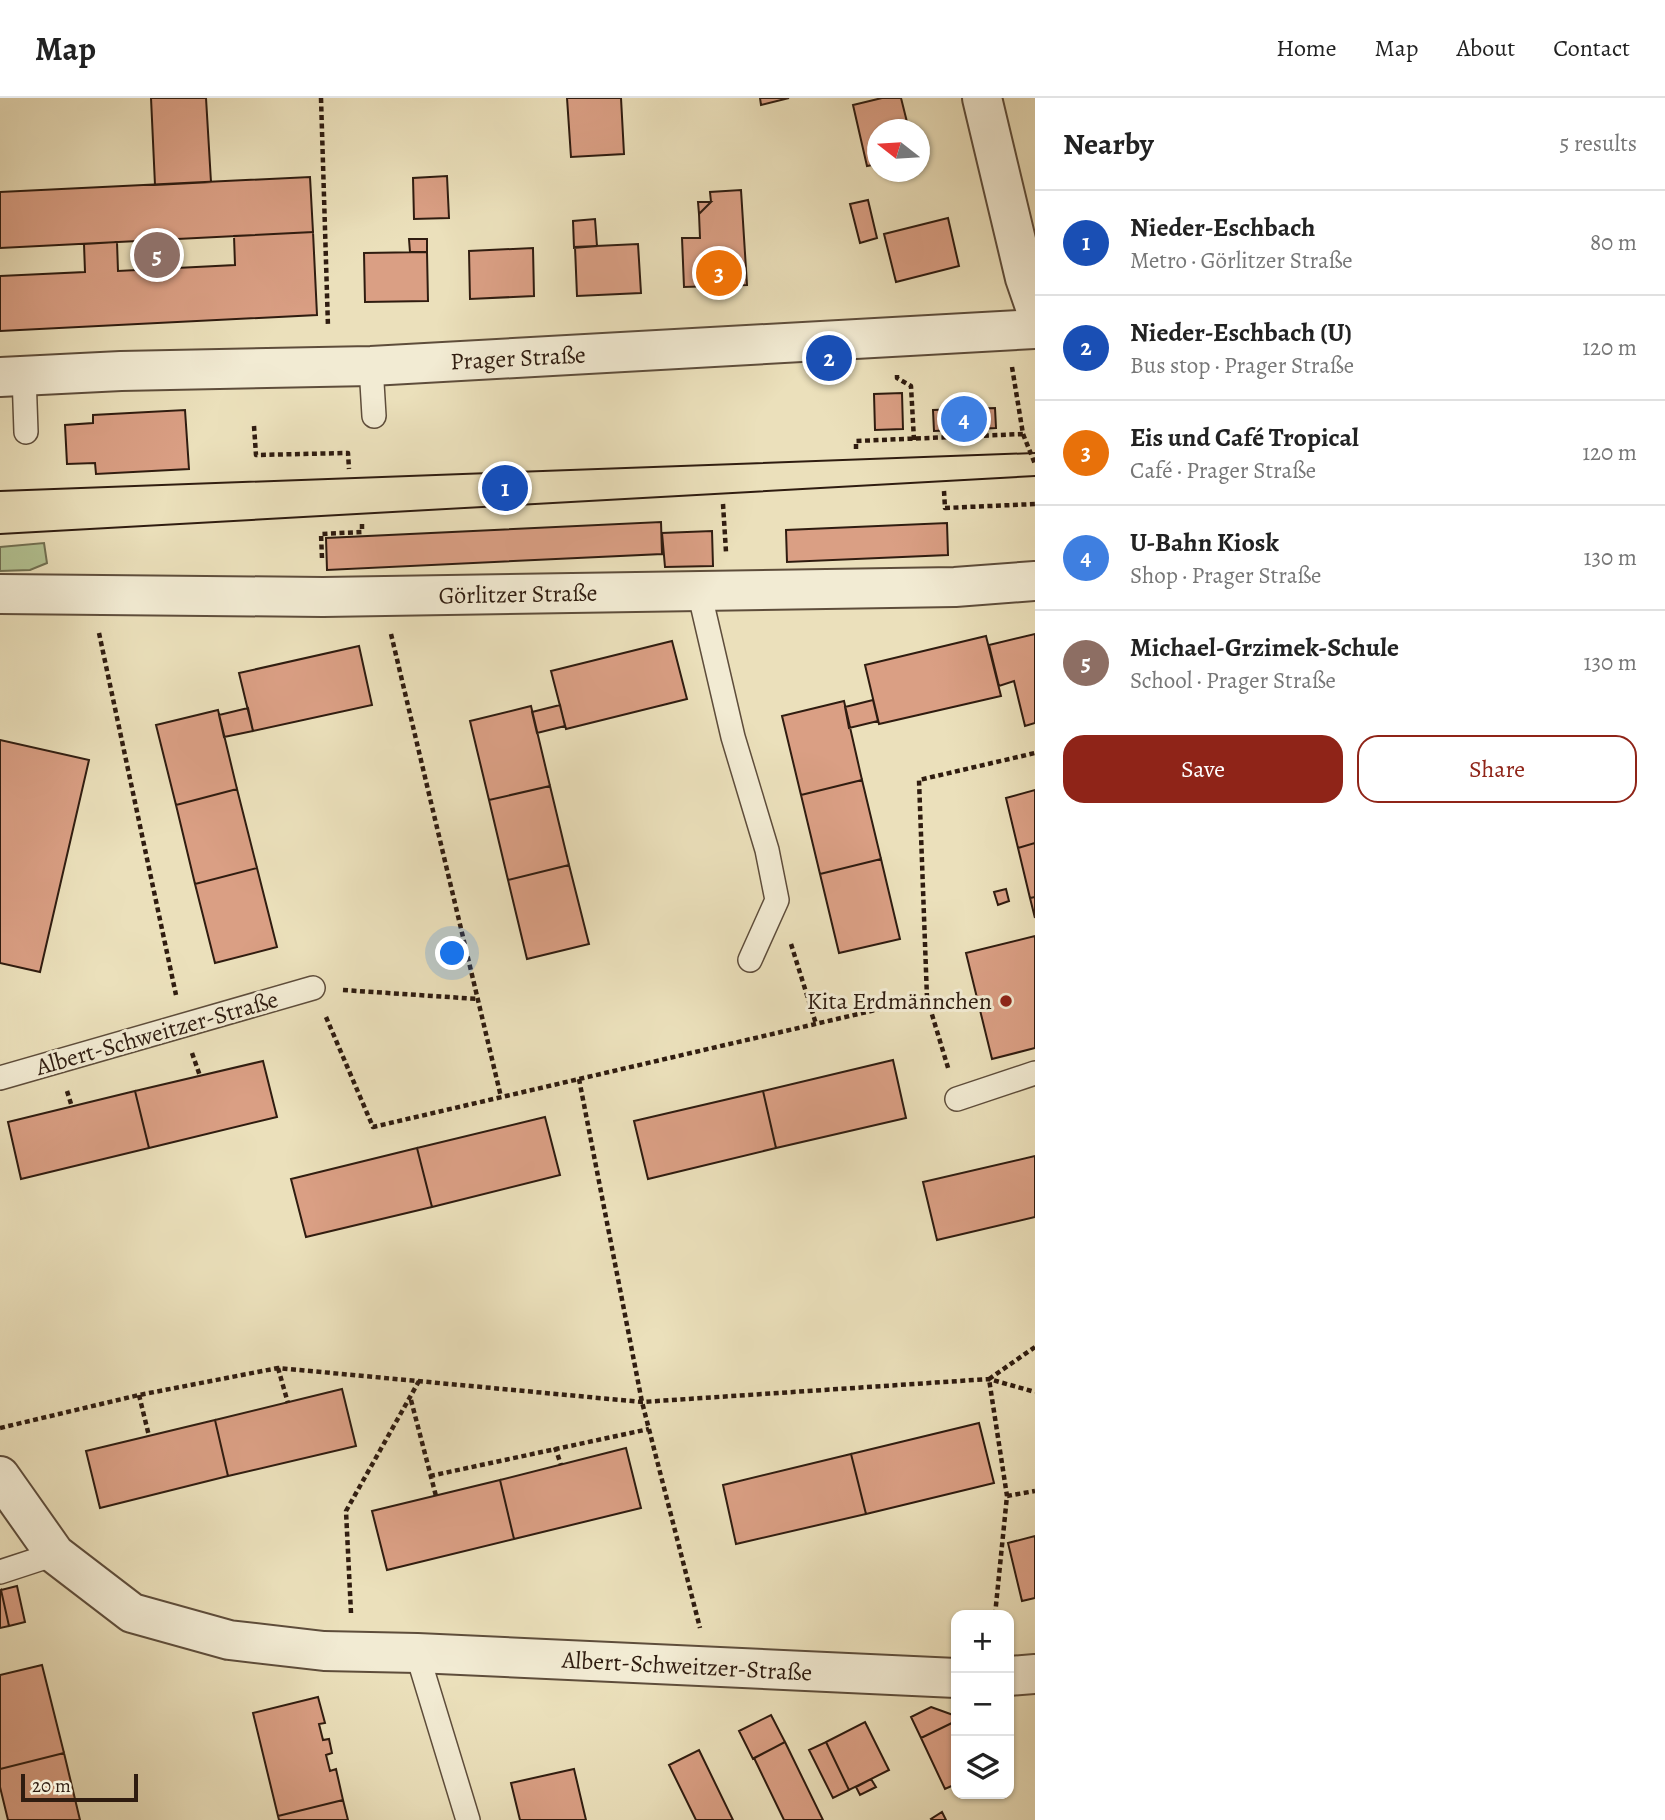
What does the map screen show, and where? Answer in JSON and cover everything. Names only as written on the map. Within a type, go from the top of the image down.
[{"type":"street","points":[[982,98],[1035,307]]},
{"type":"street","name":"Prager Straße","points":[[12,376],[372,366],[1035,329]]},
{"type":"street","name":"Görlitzer Straße","points":[[0,594],[382,596],[955,587],[1035,581]]},
{"type":"street","name":"Albert-Schweitzer-Straße","points":[[0,1476],[55,1554],[132,1613],[229,1640],[324,1651],[951,1678]]},
{"type":"street","points":[[1014,1676],[1035,1674]]},
{"type":"lane","points":[[372,366],[374,416]]},
{"type":"lane","points":[[12,376],[26,432]]},
{"type":"lane","points":[[699,591],[733,737],[767,850],[777,900],[750,960]]},
{"type":"lane","name":"Albert-Schweitzer-Straße","points":[[0,1078],[313,988]]},
{"type":"lane","points":[[957,1099],[1035,1073]]},
{"type":"lane","points":[[0,1572],[55,1554]]},
{"type":"lane","points":[[417,1653],[468,1820]]},
{"type":"path","points":[[321,98],[328,335]]},
{"type":"path","points":[[896,369],[897,378],[911,386],[914,440]]},
{"type":"path","points":[[1015,380],[1023,433],[1035,464]]},
{"type":"path","points":[[254,426],[256,454],[348,453],[349,469]]},
{"type":"path","points":[[856,449],[856,441],[1023,433]]},
{"type":"path","points":[[944,491],[945,508],[1035,504]]},
{"type":"path","points":[[723,504],[726,560]]},
{"type":"path","points":[[322,558],[321,534],[362,532],[362,524]]},
{"type":"path","points":[[91,595],[182,1025]]},
{"type":"path","points":[[382,596],[501,1097]]},
{"type":"path","points":[[957,1099],[927,998],[919,780],[1035,753]]},
{"type":"path","points":[[777,900],[816,1024]]},
{"type":"path","points":[[478,999],[313,988],[373,1127],[927,998]]},
{"type":"path","points":[[579,1079],[642,1402],[710,1667]]},
{"type":"path","points":[[989,1379],[1035,1347]]},
{"type":"path","points":[[0,1428],[139,1395],[278,1368],[642,1402],[989,1379],[1035,1392]]},
{"type":"path","points":[[278,1368],[288,1403]]},
{"type":"path","points":[[989,1379],[1007,1496],[996,1610]]},
{"type":"path","points":[[353,1652],[346,1511],[411,1400],[419,1381]]},
{"type":"path","points":[[139,1395],[149,1436]]},
{"type":"path","points":[[411,1400],[436,1496]]},
{"type":"path","points":[[430,1476],[555,1447],[649,1429]]},
{"type":"path","points":[[555,1447],[561,1465]]},
{"type":"path","points":[[1007,1496],[1035,1491]]},
{"type":"green space","points":[[44,543],[47,563],[30,570],[0,571],[0,547]]},
{"type":"building","points":[[151,98],[206,98],[211,182],[155,185]]},
{"type":"building","points":[[567,98],[621,98],[624,154],[571,157]]},
{"type":"building","points":[[760,98],[789,98],[761,105]]},
{"type":"building","points":[[882,98],[901,98],[906,119],[867,119],[867,166],[853,105]]},
{"type":"building","points":[[447,176],[449,218],[414,219],[413,178]]},
{"type":"building","points":[[310,177],[313,232],[0,248],[0,192]]},
{"type":"building","points":[[741,190],[747,285],[684,287],[682,238],[700,238],[699,214],[711,202],[710,192]]},
{"type":"building","points":[[868,200],[877,238],[860,243],[850,204]]},
{"type":"building","points":[[698,202],[711,202],[699,214]]},
{"type":"building","points":[[948,218],[959,266],[896,282],[884,234]]},
{"type":"building","points":[[595,219],[597,246],[574,248],[573,221]]},
{"type":"building","points":[[313,232],[317,315],[0,331],[0,276],[85,272],[84,244],[117,242],[118,271],[235,265],[234,236]]},
{"type":"building","points":[[409,239],[427,239],[427,252],[410,252]]},
{"type":"building","points":[[638,244],[641,293],[577,296],[575,247]]},
{"type":"building","points":[[533,248],[534,296],[470,299],[469,251]]},
{"type":"building","points":[[427,252],[428,301],[365,302],[364,253]]},
{"type":"building","points":[[902,393],[903,429],[875,430],[874,394]]},
{"type":"building","points":[[995,408],[996,428],[934,431],[933,410]]},
{"type":"building","points":[[185,410],[189,469],[96,474],[95,463],[67,464],[65,425],[93,423],[93,415]]},
{"type":"building","points":[[661,522],[662,554],[327,570],[326,538]]},
{"type":"building","points":[[947,523],[948,555],[787,562],[786,530]]},
{"type":"building","points":[[712,531],[713,566],[665,567],[662,533]]},
{"type":"building","points":[[1035,634],[1035,723],[1025,726],[1014,681],[999,686],[989,645]]},
{"type":"building","points":[[986,636],[1001,696],[879,724],[865,665]]},
{"type":"building","points":[[672,641],[687,699],[566,729],[551,671]]},
{"type":"building","points":[[359,646],[372,705],[253,731],[239,673]]},
{"type":"building","points":[[873,700],[878,721],[849,728],[845,707]]},
{"type":"building","points":[[844,701],[862,780],[801,795],[782,716]]},
{"type":"building","points":[[560,705],[565,726],[537,733],[532,712]]},
{"type":"building","points":[[531,706],[550,786],[489,800],[470,721]]},
{"type":"building","points":[[248,708],[253,731],[224,737],[219,715]]},
{"type":"building","points":[[218,710],[237,789],[176,805],[156,725]]},
{"type":"building","points":[[0,740],[89,760],[40,972],[0,963]]},
{"type":"building","points":[[862,780],[881,859],[820,874],[801,795]]},
{"type":"building","points":[[550,786],[569,865],[508,880],[489,800]]},
{"type":"building","points":[[237,789],[257,868],[195,884],[176,805]]},
{"type":"building","points":[[1035,790],[1035,843],[1018,848],[1006,798]]},
{"type":"building","points":[[1035,843],[1035,897],[1030,898],[1018,848]]},
{"type":"building","points":[[881,859],[900,939],[839,953],[820,874]]},
{"type":"building","points":[[569,865],[589,944],[527,959],[508,880]]},
{"type":"building","points":[[257,868],[277,947],[215,963],[195,884]]},
{"type":"building","points":[[1006,889],[1009,901],[998,905],[994,892]]},
{"type":"building","points":[[1035,897],[1035,918],[1030,898]]},
{"type":"building","name":"Kita Erdmännchen","points":[[1035,936],[1035,1048],[992,1059],[966,953]]},
{"type":"building","points":[[893,1060],[906,1118],[776,1148],[763,1091]]},
{"type":"building","points":[[263,1061],[277,1117],[149,1148],[135,1091]]},
{"type":"building","points":[[135,1091],[149,1148],[21,1179],[8,1122]]},
{"type":"building","points":[[763,1091],[776,1148],[648,1179],[634,1121]]},
{"type":"building","points":[[545,1117],[560,1175],[432,1207],[417,1148]]},
{"type":"building","points":[[417,1148],[432,1207],[306,1237],[291,1179]]},
{"type":"building","points":[[1035,1156],[1035,1217],[937,1240],[923,1182]]},
{"type":"building","points":[[342,1389],[356,1446],[228,1476],[215,1420]]},
{"type":"building","points":[[215,1420],[228,1476],[100,1508],[86,1451]]},
{"type":"building","points":[[979,1423],[994,1483],[866,1514],[851,1454]]},
{"type":"building","points":[[626,1448],[641,1508],[514,1539],[500,1480]]},
{"type":"building","points":[[851,1454],[866,1514],[736,1544],[723,1485]]},
{"type":"building","points":[[500,1480],[514,1539],[387,1570],[372,1511]]},
{"type":"building","points":[[1035,1536],[1035,1598],[1022,1601],[1008,1543]]},
{"type":"building","points":[[17,1586],[25,1622],[9,1626],[1,1590]]},
{"type":"building","points":[[0,1591],[9,1626],[0,1628]]},
{"type":"building","points":[[42,1665],[64,1753],[0,1769],[0,1675]]},
{"type":"building","points":[[318,1697],[325,1723],[319,1724],[323,1740],[329,1739],[332,1753],[326,1755],[330,1771],[336,1769],[343,1800],[278,1816],[253,1713]]},
{"type":"building","points":[[931,1707],[951,1714],[951,1723],[921,1738],[911,1717]]},
{"type":"building","points":[[771,1715],[785,1742],[753,1759],[739,1731]]},
{"type":"building","points":[[865,1722],[889,1770],[849,1790],[826,1742]]},
{"type":"building","points":[[951,1723],[951,1786],[945,1789],[921,1738]]},
{"type":"building","points":[[785,1742],[823,1820],[784,1820],[754,1758]]},
{"type":"building","points":[[826,1742],[849,1790],[833,1798],[809,1750]]},
{"type":"building","points":[[699,1750],[733,1820],[696,1820],[669,1765]]},
{"type":"building","points":[[64,1753],[80,1820],[8,1820],[0,1787],[0,1769]]},
{"type":"building","points":[[574,1769],[586,1820],[520,1820],[511,1783]]},
{"type":"building","points":[[871,1779],[876,1787],[860,1795],[856,1787]]},
{"type":"building","points":[[343,1800],[348,1820],[279,1820],[278,1816]]},
{"type":"building","points":[[942,1812],[946,1820],[931,1819]]},
{"type":"tram line","points":[[0,491],[1035,453]]},
{"type":"tram line","points":[[0,534],[1035,476]]},
{"type":"place","name":"Michael-Grzimek-Schule","points":[[157,255]]},
{"type":"place","name":"Eis und Café Tropical","points":[[719,273]]},
{"type":"place","name":"Nieder-Eschbach (U)","points":[[829,358]]},
{"type":"place","name":"U-Bahn Kiosk","points":[[964,419]]},
{"type":"place","name":"Nieder-Eschbach","points":[[505,488]]},
{"type":"place","name":"Kita Erdmännchen","points":[[1006,1001]]}]
